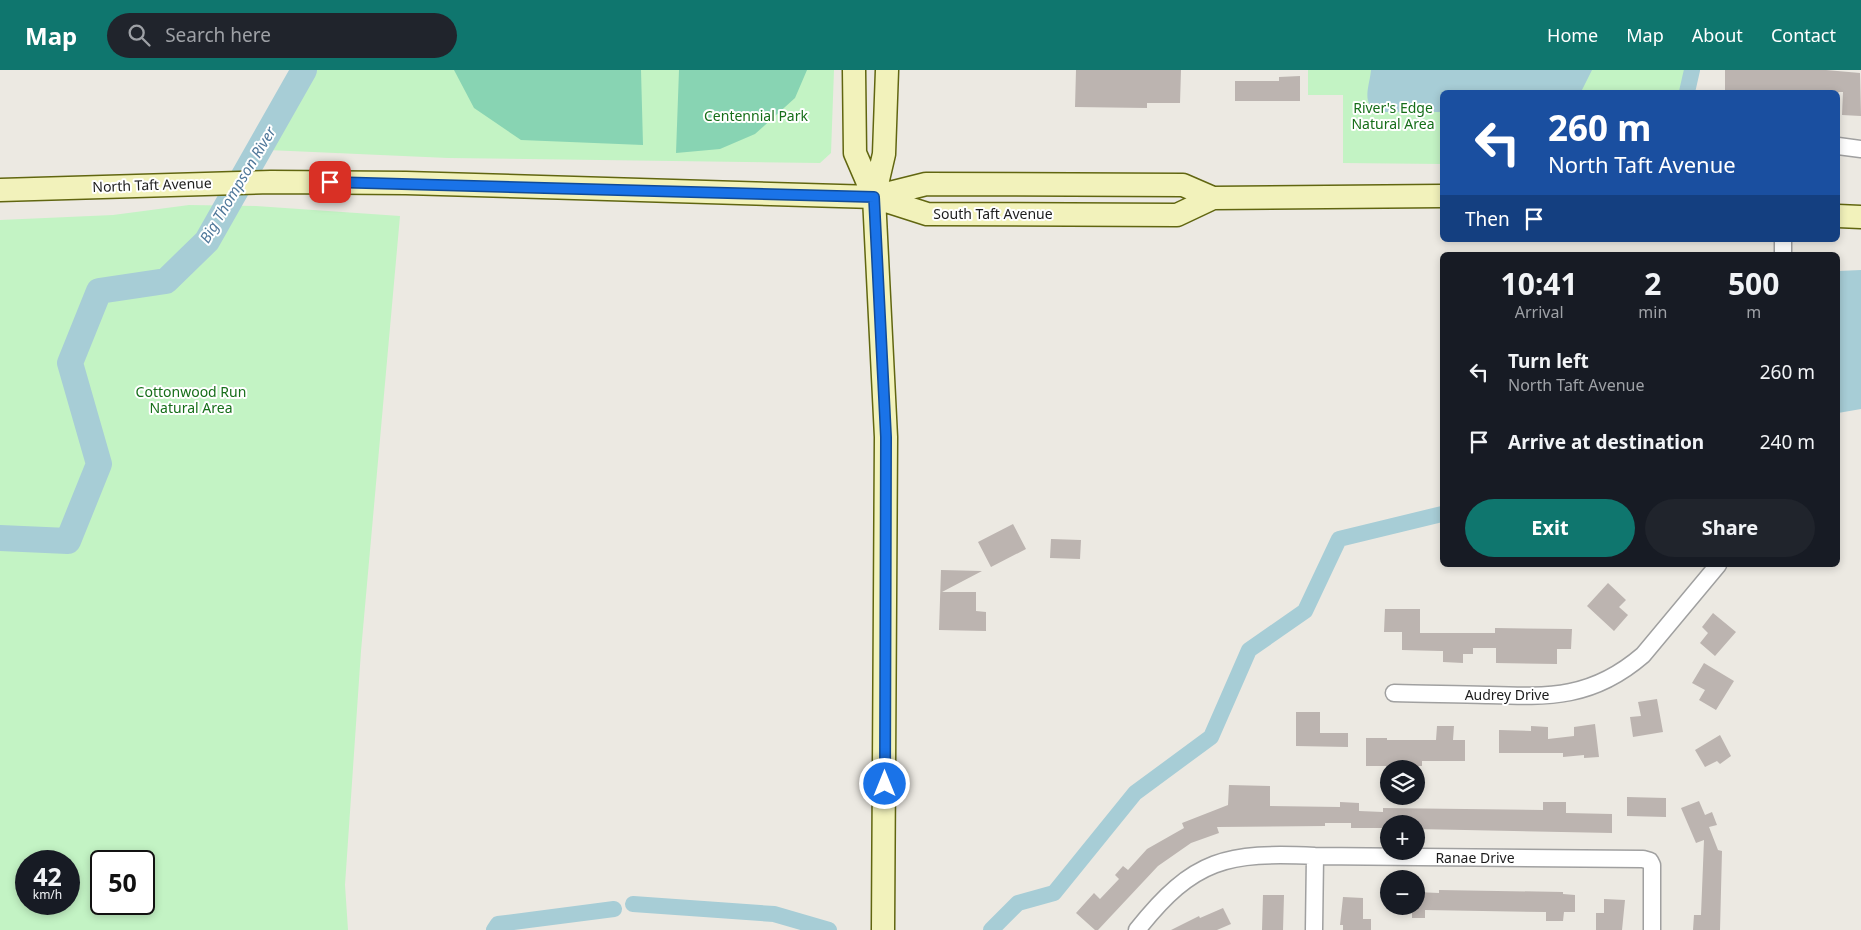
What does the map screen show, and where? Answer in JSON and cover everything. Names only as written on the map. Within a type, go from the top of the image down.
[{"type":"main road","points":[[854,70],[855,153],[874,197]]},
{"type":"main road","points":[[883,930],[886,437],[874,197],[884,154],[887,70]]},
{"type":"main road","name":"North Taft Avenue","points":[[0,190],[271,182],[874,197]]},
{"type":"main road","name":"South Taft Avenue","points":[[874,197],[926,184],[1183,185],[1213,198],[1440,196]]},
{"type":"main road","name":"South Taft Avenue","points":[[874,197],[927,214],[1178,215],[1213,198]]},
{"type":"main road","points":[[1840,216],[1861,217]]},
{"type":"street","points":[[1840,146],[1861,149]]},
{"type":"street","name":"Audrey Drive","points":[[1394,693],[1544,697],[1590,687],[1631,665],[1643,655],[1716,567]]},
{"type":"street","name":"Ranae Drive","points":[[1137,930],[1151,912],[1183,882],[1213,864],[1263,854],[1643,859],[1650,861],[1652,865],[1652,930]]},
{"type":"street","points":[[1314,930],[1315,856]]},
{"type":"green space","name":"Centennial Park","points":[[312,70],[834,70],[831,153],[820,163],[448,158],[268,150]]},
{"type":"green space","points":[[454,70],[641,70],[643,145],[521,140],[474,108]]},
{"type":"green space","points":[[679,70],[807,70],[795,98],[755,134],[720,149],[676,153]]},
{"type":"green space","name":"River's Edge Natural Area","points":[[1308,70],[1694,70],[1689,90],[1440,90],[1440,164],[1343,163],[1343,95],[1308,95]]},
{"type":"green space","name":"Cottonwood Run Natural Area","points":[[189,205],[256,206],[400,216],[361,651],[345,885],[348,930],[0,930],[0,220],[113,215]]},
{"type":"water","points":[[1371,70],[1592,70],[1582,90],[1440,90],[1440,112],[1381,112],[1370,105],[1367,95]]},
{"type":"water","points":[[1861,270],[1861,409],[1840,413],[1840,271]]},
{"type":"building","points":[[1076,70],[1181,70],[1180,103],[1147,103],[1147,108],[1075,107]]},
{"type":"building","points":[[1725,70],[1826,70],[1860,73],[1861,116],[1842,115],[1843,92],[1840,92],[1840,90],[1725,90]]},
{"type":"building","points":[[1300,76],[1300,101],[1235,101],[1235,81],[1279,81],[1279,77]]},
{"type":"building","points":[[1013,524],[1026,549],[991,567],[978,542]]},
{"type":"building","points":[[1051,539],[1081,540],[1080,559],[1050,558]]},
{"type":"building","points":[[941,570],[982,571],[942,592],[976,592],[976,611],[986,612],[986,631],[939,630]]},
{"type":"building","points":[[1608,583],[1626,600],[1619,607],[1628,615],[1614,631],[1587,606]]},
{"type":"building","points":[[1385,609],[1420,609],[1420,633],[1495,633],[1495,628],[1572,629],[1571,649],[1557,649],[1557,664],[1496,663],[1496,648],[1473,648],[1473,654],[1463,654],[1463,663],[1443,662],[1443,651],[1402,650],[1402,632],[1384,632]]},
{"type":"building","points":[[1713,613],[1736,632],[1715,656],[1700,643],[1708,633],[1702,627]]},
{"type":"building","points":[[1704,663],[1734,681],[1716,710],[1699,700],[1705,690],[1692,683]]},
{"type":"building","points":[[1657,699],[1663,732],[1633,737],[1630,717],[1641,716],[1638,702]]},
{"type":"building","points":[[1296,712],[1320,712],[1320,733],[1348,733],[1348,747],[1296,746]]},
{"type":"building","points":[[1595,724],[1599,757],[1584,758],[1584,755],[1563,757],[1563,753],[1499,753],[1499,730],[1531,731],[1531,726],[1548,727],[1548,739],[1574,736],[1574,727]]},
{"type":"building","points":[[1437,726],[1454,726],[1453,740],[1465,740],[1465,761],[1380,760],[1380,766],[1366,766],[1366,738],[1436,740]]},
{"type":"building","points":[[1720,735],[1731,756],[1720,764],[1717,761],[1705,767],[1695,750]]},
{"type":"building","points":[[1229,785],[1270,786],[1270,806],[1340,807],[1340,802],[1359,803],[1359,811],[1383,812],[1383,808],[1543,810],[1543,802],[1566,802],[1566,813],[1612,814],[1612,833],[1425,829],[1425,815],[1380,815],[1380,828],[1351,828],[1351,823],[1325,823],[1325,826],[1217,827],[1219,833],[1191,843],[1158,866],[1098,930],[1095,930],[1076,913],[1094,893],[1100,899],[1119,879],[1115,875],[1123,866],[1128,870],[1147,849],[1184,828],[1182,823],[1228,805]]},
{"type":"building","points":[[1627,797],[1666,798],[1666,817],[1627,816]]},
{"type":"building","points":[[1699,801],[1705,815],[1712,812],[1717,825],[1709,827],[1718,850],[1722,851],[1720,930],[1693,930],[1694,915],[1701,915],[1704,840],[1696,843],[1681,808]]},
{"type":"building","points":[[1439,890],[1563,892],[1563,894],[1575,895],[1575,912],[1564,912],[1563,921],[1546,921],[1546,912],[1425,910],[1425,892],[1439,893]]},
{"type":"building","points":[[1263,895],[1284,895],[1283,930],[1262,930]]},
{"type":"building","points":[[1343,897],[1363,898],[1363,919],[1371,919],[1371,930],[1343,930],[1343,925],[1340,925]]},
{"type":"building","points":[[1604,899],[1625,900],[1622,930],[1596,930],[1596,913],[1604,913]]},
{"type":"building","points":[[1223,908],[1231,924],[1217,930],[1171,930],[1199,916],[1200,918]]},
{"type":"building","points":[[1412,915],[1425,915],[1425,918],[1412,918]]},
{"type":"waterway","name":"Big Thompson River","points":[[0,538],[68,541],[99,464],[70,363],[99,291],[166,281],[207,241],[304,70]]},
{"type":"waterway","points":[[1687,90],[1692,70]]},
{"type":"waterway","points":[[991,930],[1018,903],[1054,893],[1135,793],[1211,737],[1249,650],[1305,611],[1339,539],[1440,514]]},
{"type":"waterway","points":[[633,904],[774,914],[829,930]]},
{"type":"waterway","points":[[494,930],[498,924],[614,909]]},
{"type":"route","points":[[330,182],[874,197],[886,437],[885,784]]}]
